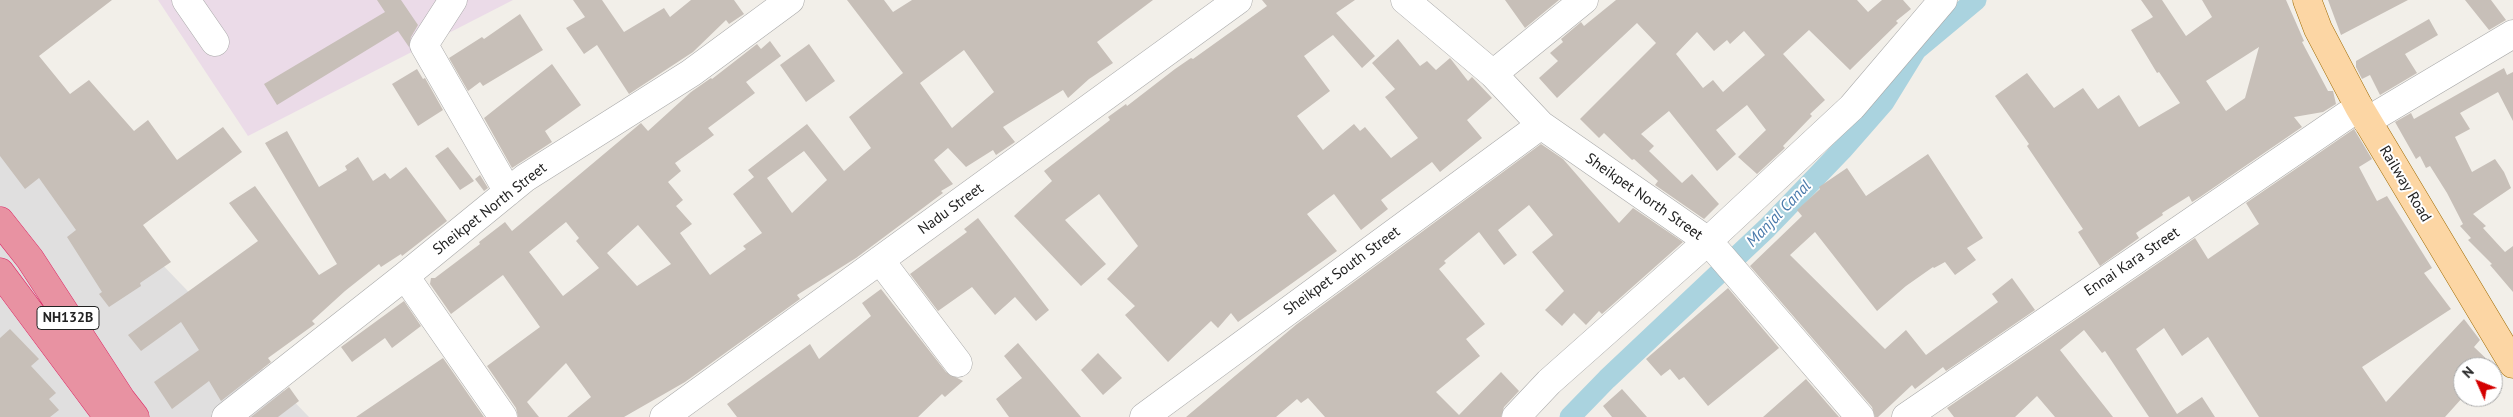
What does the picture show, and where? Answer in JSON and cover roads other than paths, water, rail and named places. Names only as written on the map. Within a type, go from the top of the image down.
[{"type":"highway","name":"NH132B","points":[[0,221],[30,259],[121,399],[135,417]]},
{"type":"highway","points":[[2,277],[108,417]]},
{"type":"main road","name":"Railway Road","points":[[2307,0],[2318,29],[2363,114],[2513,364]]},
{"type":"main road","points":[[2,277],[30,259]]},
{"type":"street","points":[[186,0],[215,42]]},
{"type":"street","points":[[453,0],[424,45],[508,192]]},
{"type":"street","name":"Sheikpet North Street","points":[[226,417],[405,276],[525,178],[691,73],[790,0]]},
{"type":"street","name":"Nadu Street","points":[[664,417],[1238,0]]},
{"type":"street","name":"Sheikpet North Street","points":[[1405,0],[1493,74],[1541,125],[1709,242],[1860,417]]},
{"type":"street","points":[[1493,74],[1584,0]]},
{"type":"street","points":[[1516,417],[1549,382],[1709,242],[1852,107],[1943,0]]},
{"type":"street","name":"Ennai Kara Street","points":[[1906,417],[2363,114],[2513,34]]},
{"type":"street","name":"Sheikpet South Street","points":[[1144,417],[1541,125]]},
{"type":"street","points":[[880,260],[958,363]]},
{"type":"street","points":[[405,276],[503,417]]},
{"type":"waterway","name":"Manjal Canal","points":[[1570,417],[1607,379],[1767,228],[1842,150],[1884,102],[1916,50],[1976,0]]}]
